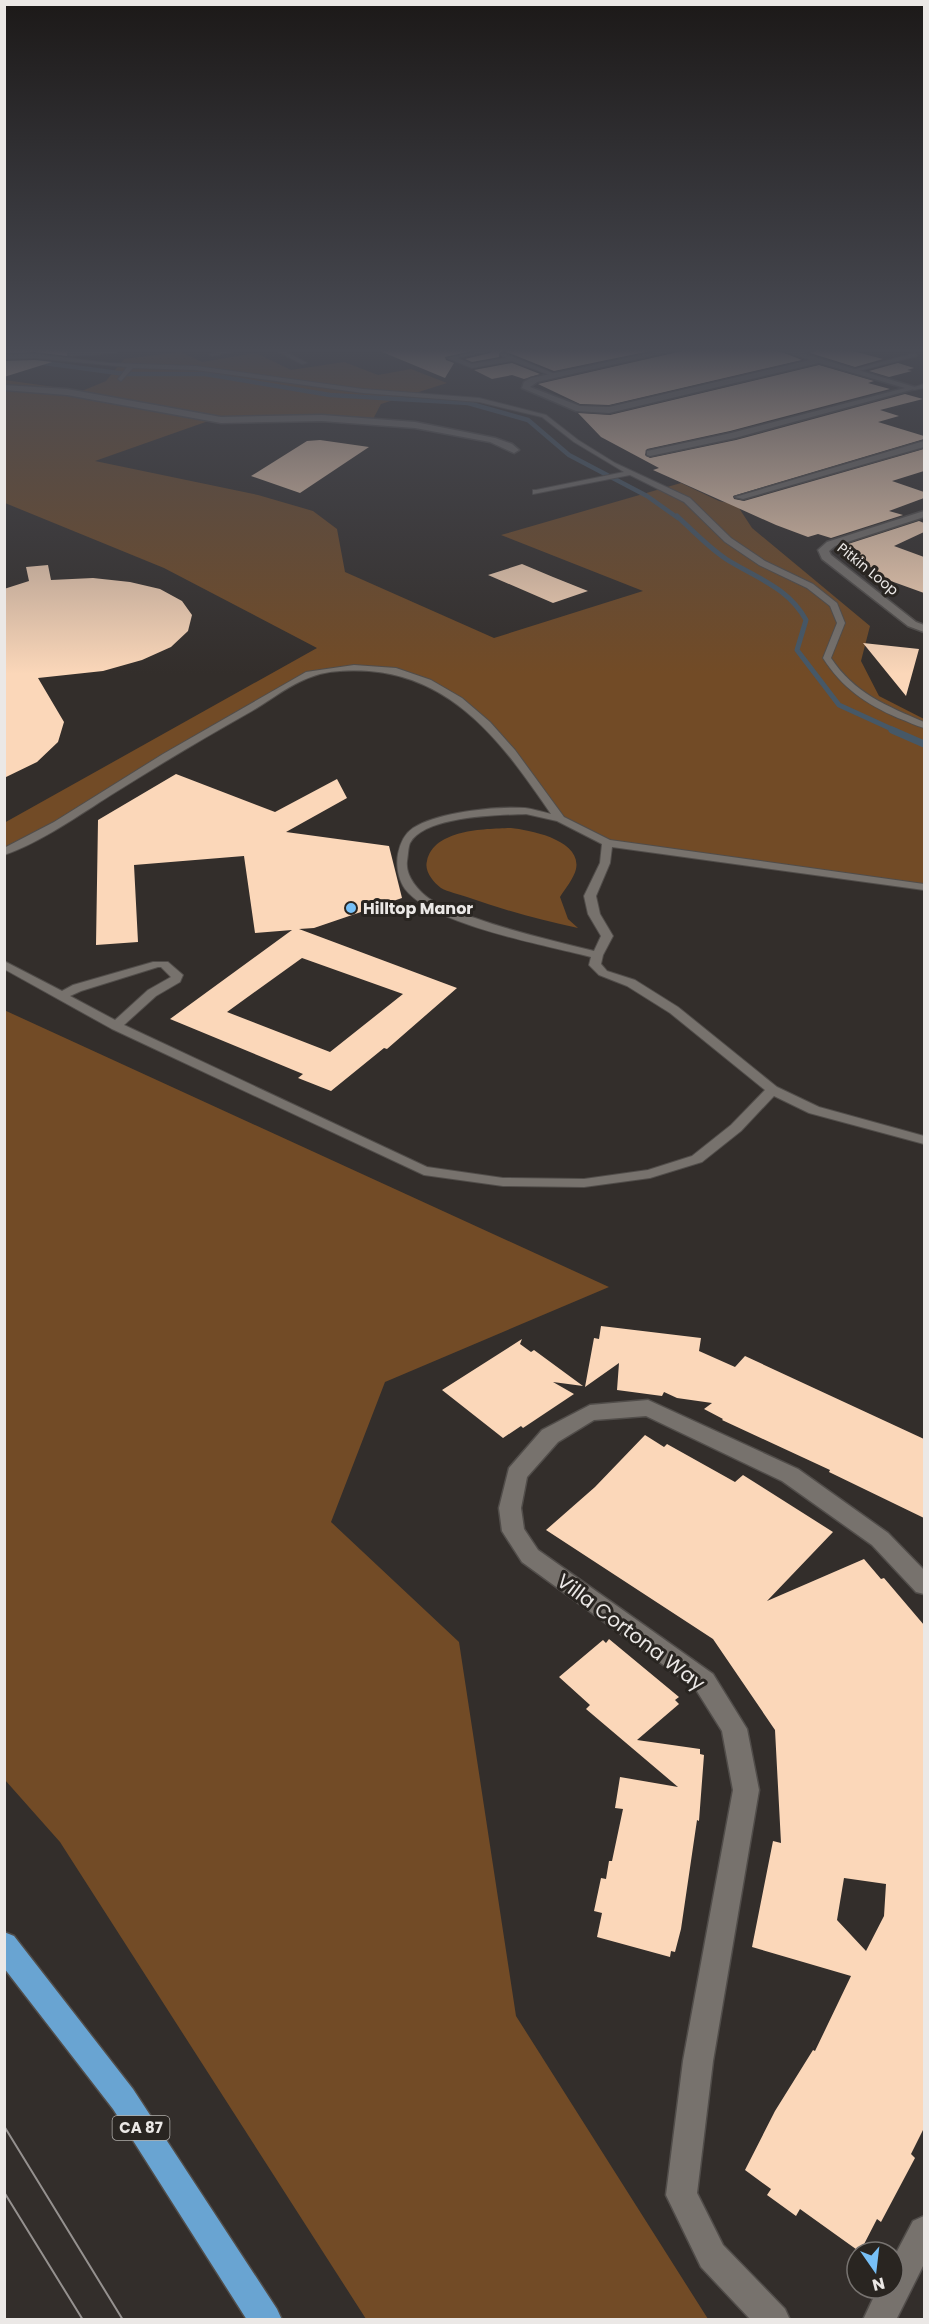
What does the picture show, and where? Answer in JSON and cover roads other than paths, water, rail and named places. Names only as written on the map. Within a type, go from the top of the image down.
[{"type":"highway","name":"CA 87","points":[[4,1945],[123,2099],[266,2319]]},
{"type":"street","points":[[740,496],[876,457]]},
{"type":"street","name":"Pitkin Loop","points":[[924,514],[831,544],[823,550],[826,557],[912,624],[924,629]]},
{"type":"street","name":"Villa Cortona Way","points":[[774,2319],[712,2256],[681,2195],[698,2061],[746,1790],[734,1729],[704,1681],[530,1556],[513,1532],[510,1508],[517,1474],[550,1436],[590,1413],[648,1408],[790,1475],[880,1539],[924,1586]]},
{"type":"street","points":[[879,2319],[924,2232]]},
{"type":"lane","points":[[603,457],[629,473],[687,500],[728,540],[762,563],[810,586],[834,605],[842,623],[827,658],[837,676],[865,699],[924,725]]},
{"type":"lane","points":[[536,492],[629,473]]},
{"type":"lane","points":[[4,852],[58,824],[166,756],[309,674],[328,669],[356,668],[392,671],[426,679],[445,688],[475,710],[519,757],[560,819]]},
{"type":"lane","points":[[597,955],[495,929],[429,904],[409,887],[402,865],[405,843],[417,830],[446,819],[482,812],[526,811],[560,819],[607,843],[680,855],[924,887]]},
{"type":"lane","points":[[607,843],[605,863],[590,896],[594,914],[607,936],[597,955],[595,965],[603,973],[631,983],[674,1010],[772,1090],[814,1110],[924,1140]]},
{"type":"lane","points":[[4,964],[116,1026],[424,1171],[503,1182],[584,1184],[650,1174],[697,1159],[736,1128],[772,1090]]},
{"type":"lane","points":[[61,996],[77,988],[157,964],[164,964],[177,975],[176,978],[152,993],[116,1026]]},
{"type":"waterway","points":[[574,457],[647,496],[678,518]]},
{"type":"waterway","points":[[677,516],[719,554],[781,591],[799,609],[806,620],[797,650],[839,705],[896,731]]},
{"type":"waterway","points":[[892,730],[924,744]]},
{"type":"tram line","points":[[4,2126],[123,2320]]},
{"type":"tram line","points":[[4,2192],[83,2320]]},
{"type":"place","name":"Hilltop Manor","points":[[351,908]]}]
